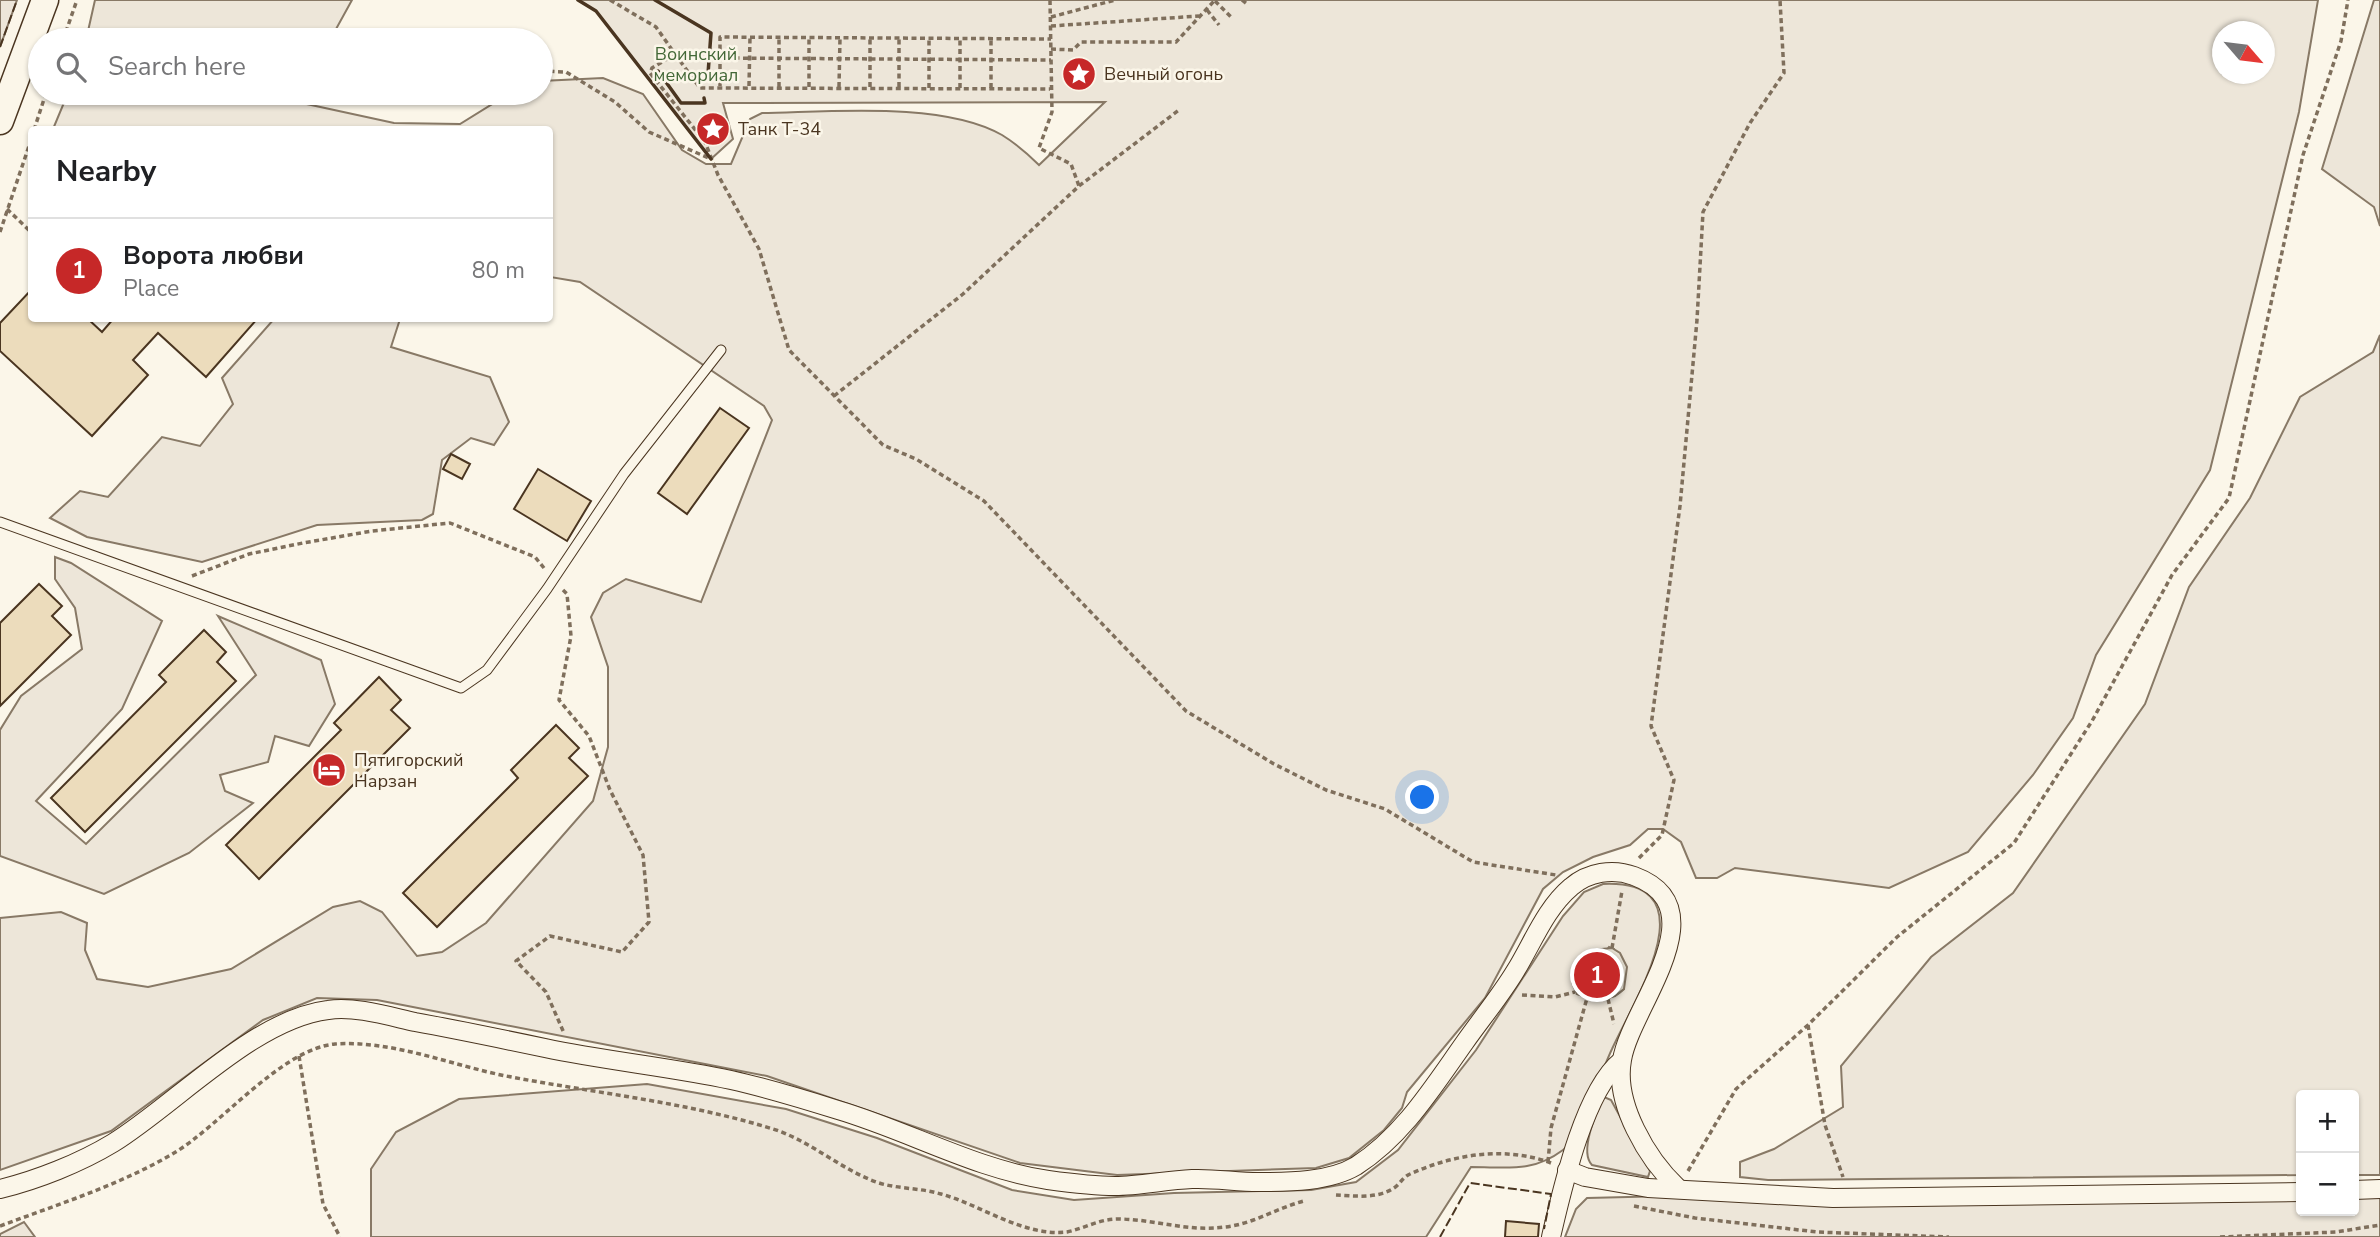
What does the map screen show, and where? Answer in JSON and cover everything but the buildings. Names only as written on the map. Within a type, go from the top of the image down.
[{"type":"street","points":[[35,28],[45,0]]},
{"type":"street","points":[[0,121],[28,46]]},
{"type":"street","points":[[0,1189],[22,1184],[110,1145],[269,1030],[303,1015],[333,1009],[382,1015],[573,1054],[732,1080],[842,1111],[998,1169],[1047,1180],[1115,1186],[1195,1179],[1257,1182],[1317,1179],[1350,1169],[1385,1144],[1419,1106],[1509,980],[1555,905],[1571,886],[1597,873],[1625,873],[1646,881],[1666,902],[1672,929],[1661,971],[1640,1012],[1621,1061],[1624,1097],[1640,1134],[1664,1175],[1678,1188]]},
{"type":"street","points":[[1551,1237],[1567,1170],[1608,1072],[1621,1061]]},
{"type":"street","points":[[1567,1170],[1585,1177],[1648,1188],[1833,1198],[2296,1192]]},
{"type":"street","points":[[2359,1190],[2380,1189]]},
{"type":"lane","points":[[0,522],[461,688],[487,670],[554,579],[624,474],[721,350]]},
{"type":"path","points":[[67,28],[77,0]]},
{"type":"path","points":[[610,0],[656,27],[700,88],[749,86],[1051,89]]},
{"type":"path","points":[[1050,0],[1052,112],[1039,148],[1072,164],[1079,186]]},
{"type":"path","points":[[1051,17],[1115,0]]},
{"type":"path","points":[[1051,49],[1073,50],[1081,42],[1176,42],[1215,0],[1231,17]]},
{"type":"path","points":[[1242,0],[1247,4]]},
{"type":"path","points":[[1612,948],[1625,873],[1662,835],[1674,780],[1651,726],[1680,506],[1697,320],[1703,212],[1750,123],[1784,73],[1780,0]]},
{"type":"path","points":[[1678,1188],[1736,1089],[1808,1025],[1897,937],[2014,843],[2092,721],[2172,575],[2229,498],[2303,155],[2341,41],[2348,0]]},
{"type":"path","points":[[1207,10],[1219,25]]},
{"type":"path","points":[[1051,26],[1201,16]]},
{"type":"path","points":[[720,86],[720,37],[1051,39]]},
{"type":"path","points":[[749,86],[750,37]]},
{"type":"path","points":[[779,37],[779,87]]},
{"type":"path","points":[[808,87],[809,38]]},
{"type":"path","points":[[839,87],[840,38]]},
{"type":"path","points":[[870,38],[870,87]]},
{"type":"path","points":[[899,38],[899,88]]},
{"type":"path","points":[[929,38],[929,88]]},
{"type":"path","points":[[960,39],[960,88]]},
{"type":"path","points":[[991,39],[991,88]]},
{"type":"path","points":[[675,54],[652,68],[650,73],[705,142],[718,175],[759,249],[789,350],[883,445],[916,459],[984,500],[1186,711],[1274,764],[1326,790],[1385,809],[1473,862],[1582,879]]},
{"type":"path","points":[[720,58],[1051,60]]},
{"type":"path","points":[[553,71],[566,72],[615,102],[649,132],[710,159]]},
{"type":"path","points":[[35,126],[42,105]]},
{"type":"path","points":[[834,396],[962,295],[1079,186],[1180,110]]},
{"type":"path","points":[[0,232],[28,148]]},
{"type":"path","points":[[6,209],[28,229]]},
{"type":"path","points":[[173,583],[249,554],[372,531],[450,523],[535,557],[567,594],[571,636],[559,700],[589,736],[610,790],[643,855],[649,922],[622,952],[550,936],[516,961],[546,992],[573,1054]]},
{"type":"path","points":[[1509,980],[1522,995],[1555,997],[1575,992]]},
{"type":"path","points":[[1548,1162],[1551,1128],[1587,998]]},
{"type":"path","points":[[1608,999],[1615,1030]]},
{"type":"path","points":[[1808,1025],[1825,1125],[1843,1177]]},
{"type":"path","points":[[299,1056],[323,1204],[341,1237]]},
{"type":"path","points":[[2220,1237],[2336,1231],[2380,1225]]},
{"type":"green space","points":[[0,0],[17,0],[0,47]]},
{"type":"green space","points":[[95,0],[352,0],[337,28],[89,28]]},
{"type":"green space","name":"Воинский мемориал","points":[[578,0],[2318,0],[2299,112],[2210,470],[2096,655],[2073,718],[2033,775],[1968,852],[1889,888],[1735,868],[1717,878],[1696,878],[1681,842],[1663,829],[1648,829],[1630,845],[1593,857],[1563,872],[1543,889],[1485,998],[1407,1092],[1402,1108],[1384,1130],[1349,1158],[1316,1168],[1117,1175],[1020,1163],[767,1076],[377,1000],[317,998],[263,1020],[111,1131],[0,1170],[0,918],[61,912],[87,923],[85,950],[97,979],[148,987],[231,969],[333,907],[360,901],[382,912],[417,956],[442,952],[486,923],[593,801],[608,747],[608,667],[591,617],[603,593],[626,579],[701,602],[772,420],[764,406],[580,282],[553,278],[553,126],[54,126],[63,105],[311,105],[394,123],[460,124],[491,105],[553,105],[553,80],[603,78],[643,94],[682,150],[706,164],[731,164],[750,119],[762,113],[885,111],[949,117],[977,124],[1007,138],[1039,165],[1105,102],[723,103],[733,139],[711,159],[596,11]]},
{"type":"green space","points":[[2374,0],[2380,0],[2380,226],[2374,207],[2322,169]]},
{"type":"green space","points":[[271,322],[399,322],[391,347],[490,377],[509,422],[494,445],[471,438],[442,460],[433,514],[422,520],[317,525],[202,562],[87,537],[50,518],[80,491],[108,497],[162,437],[200,446],[233,404],[222,378]]},
{"type":"green space","points":[[2380,335],[2380,1175],[2359,1175],[2359,1090],[2296,1090],[2296,1175],[1768,1180],[1740,1177],[1740,1162],[1774,1149],[1843,1107],[1841,1066],[1931,957],[2013,893],[2145,704],[2189,587],[2250,498],[2300,397],[2373,352]]},
{"type":"green space","points":[[55,557],[71,563],[162,621],[122,709],[36,801],[86,844],[256,675],[218,616],[321,660],[335,704],[309,746],[275,736],[268,762],[220,775],[225,791],[253,803],[189,853],[104,894],[0,856],[0,730],[21,696],[82,649],[75,608],[55,579]]},
{"type":"green space","points":[[1603,884],[1636,888],[1654,901],[1660,922],[1657,948],[1635,1004],[1582,1119],[1563,1150],[1530,1165],[1508,1168],[1471,1167],[1426,1237],[371,1237],[371,1169],[396,1132],[459,1099],[647,1084],[786,1109],[877,1138],[1012,1190],[1074,1200],[1174,1193],[1311,1190],[1356,1182],[1398,1150],[1476,1050],[1563,916],[1584,892]],"holes":[[[1609,947],[1614,949],[1624,989],[1613,997],[1602,999],[1577,994]]]},
{"type":"green space","points":[[1604,1097],[1611,1100],[1650,1171],[1648,1177],[1592,1165],[1588,1159],[1590,1132]]},
{"type":"green space","points":[[1669,1196],[2296,1199],[2296,1216],[2359,1216],[2359,1198],[2380,1198],[2380,1237],[1565,1237],[1576,1209],[1587,1198]]},
{"type":"green space","points":[[24,1222],[35,1237],[0,1237],[0,1234]]},
{"type":"shaded area","points":[[1612,948],[1620,953],[1627,967],[1624,989],[1615,996],[1598,1000],[1577,994],[1572,983],[1579,961],[1591,950]]},
{"type":"fence","points":[[0,47],[17,0]]},
{"type":"fence","points":[[1440,1237],[1470,1183],[1551,1194],[1544,1229]]},
{"type":"wall","points":[[578,0],[596,11],[711,159]]},
{"type":"wall","points":[[655,0],[711,33],[708,74]]},
{"type":"wall","points":[[658,71],[681,103],[705,103],[704,98]]},
{"type":"place","name":"Вечный огонь","points":[[1079,74]]},
{"type":"place","name":"Танк Т-34","points":[[713,129]]},
{"type":"place","name":"Пятигорский Нарзан","points":[[329,770]]},
{"type":"place","name":"Ворота любви","points":[[1597,975]]}]
